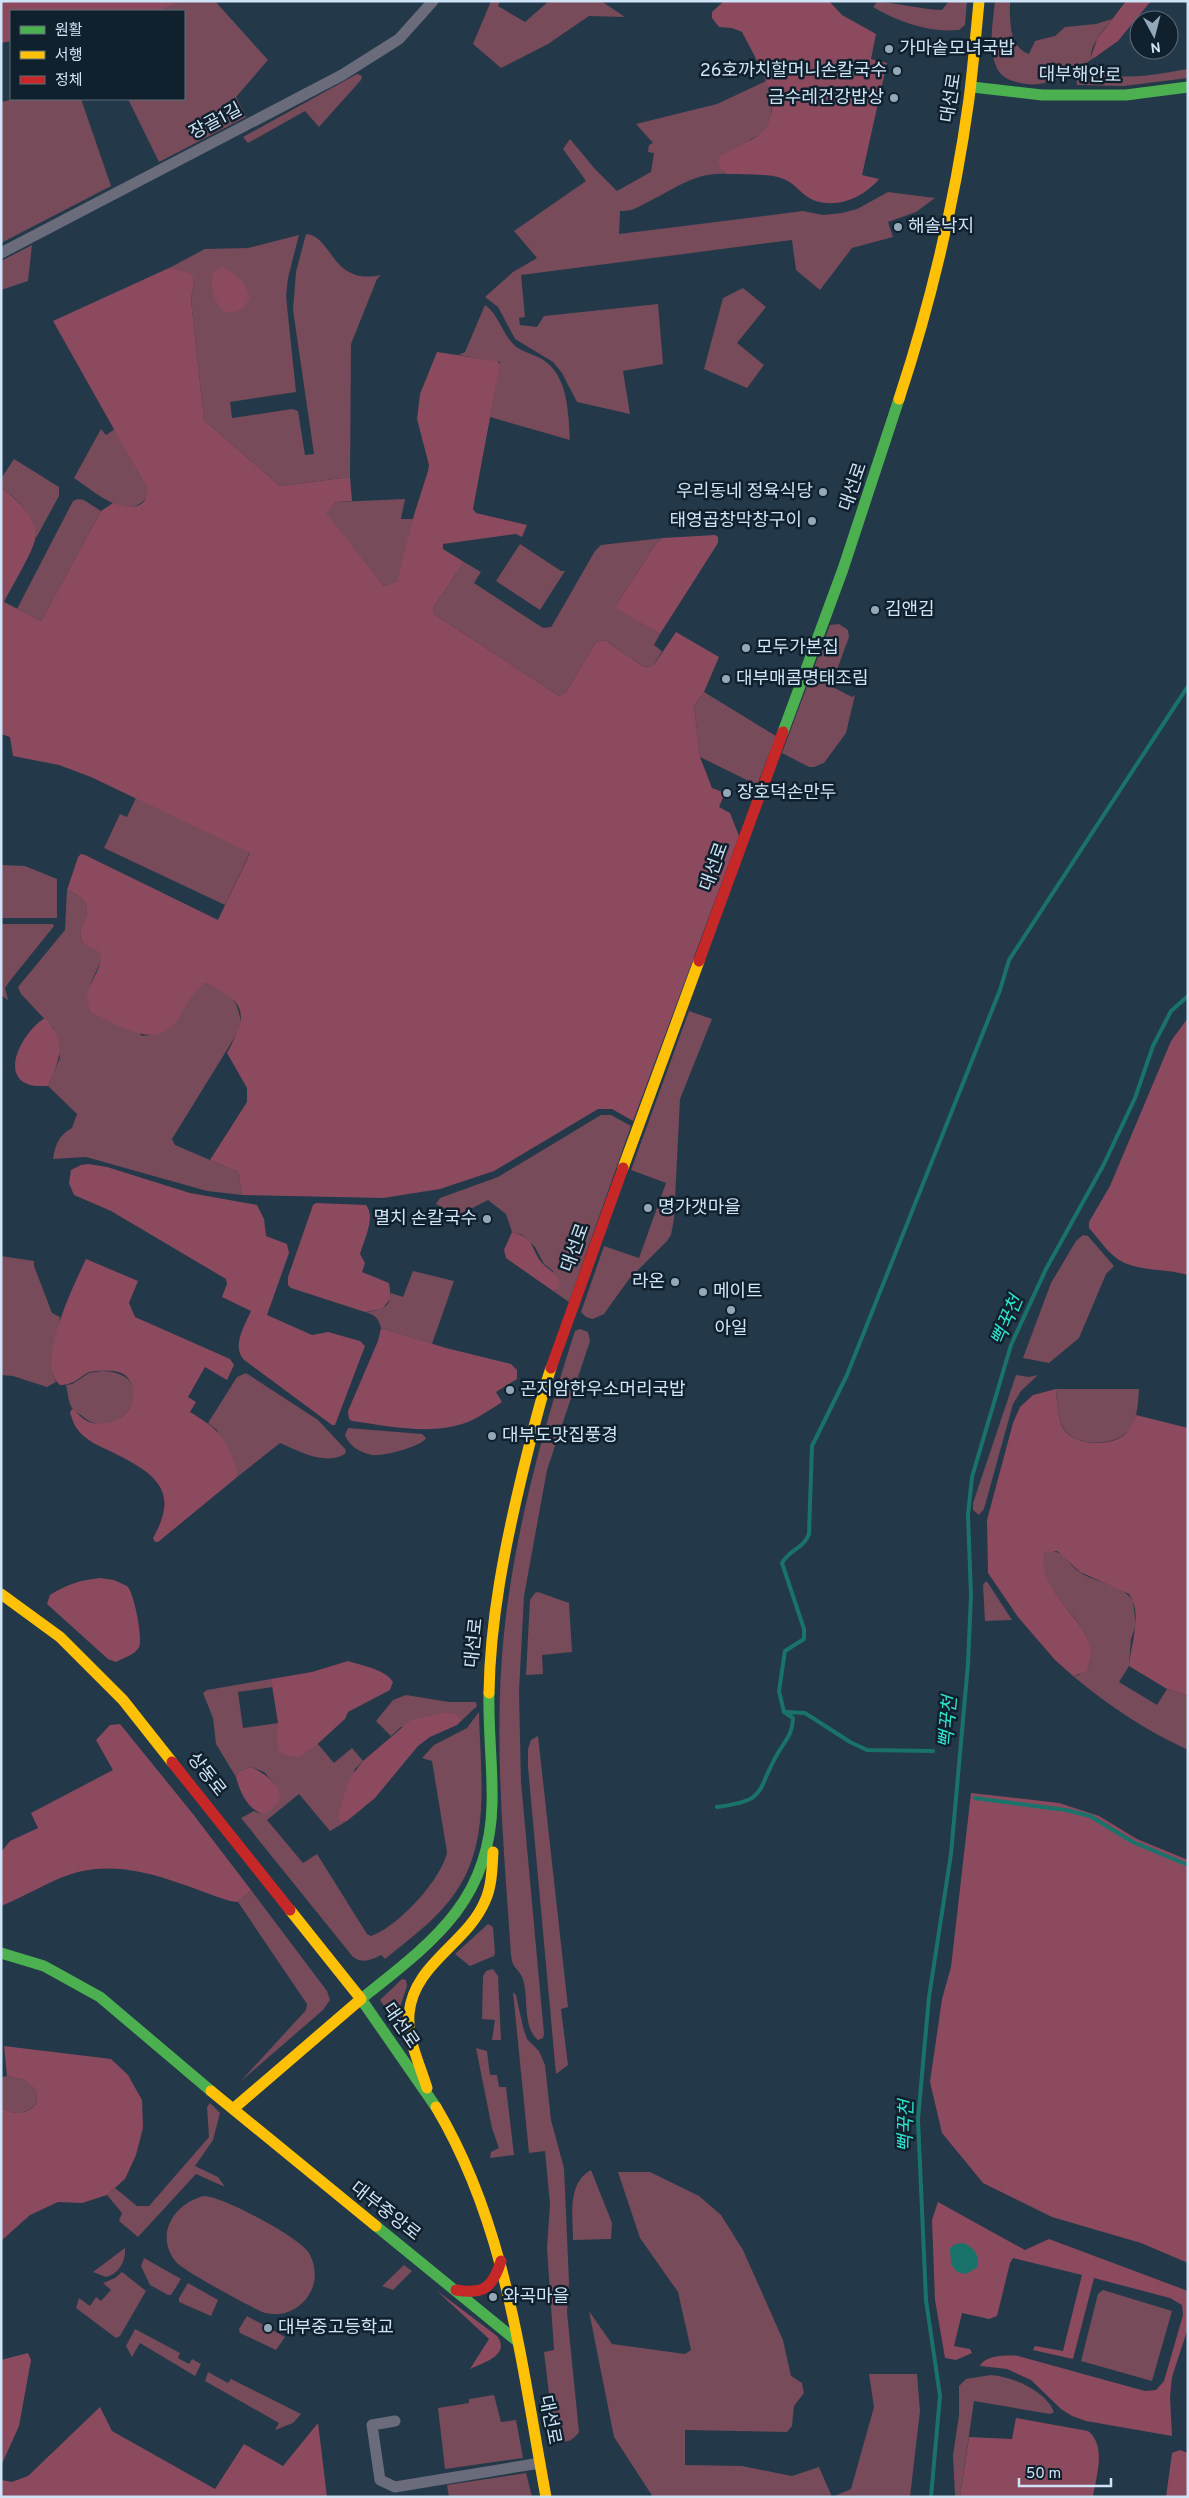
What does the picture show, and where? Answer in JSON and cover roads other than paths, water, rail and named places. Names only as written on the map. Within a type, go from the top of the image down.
[{"type":"street","name":"장골1길","points":[[1,253],[342,75],[399,38],[433,1]]},
{"type":"street","name":"대선로","points":[[546,2497],[501,2261],[472,2174],[459,2148],[431,2102],[361,1999],[415,1954],[460,1909],[484,1862],[493,1818],[489,1683],[499,1582],[518,1487],[545,1385],[836,589],[892,428],[934,285],[972,87],[979,1]]},
{"type":"street","name":"대부해안로","points":[[972,87],[1042,95],[1126,95],[1188,87]]},
{"type":"street","name":"상동로","points":[[1,1594],[60,1637],[123,1700],[361,1999]]},
{"type":"street","points":[[431,2102],[410,2027],[409,2012],[413,1994],[423,1976],[465,1931],[482,1908],[490,1889],[493,1818]]},
{"type":"street","name":"대부중앙로","points":[[1,1953],[44,1966],[100,1997],[338,2197],[456,2290],[516,2341]]},
{"type":"street","points":[[233,2109],[361,1999]]},
{"type":"street","points":[[456,2290],[470,2294],[484,2289],[497,2274],[501,2261]]},
{"type":"street","name":"대선로","points":[[395,2421],[372,2425],[380,2480],[395,2492],[540,2463]]},
{"type":"waterway","points":[[717,1807],[745,1801],[758,1792],[790,1733],[793,1718],[784,1712],[779,1691],[785,1651],[804,1639],[804,1629],[782,1563],[788,1555],[804,1543],[809,1534],[812,1446],[847,1375],[1000,990],[1009,960],[1188,686]]},
{"type":"waterway","name":"뻑꾹천","points":[[931,2497],[940,2396],[926,2300],[918,2119],[929,1997],[951,1854],[968,1664],[971,1595],[968,1515],[972,1477],[1011,1345],[1046,1269],[1104,1164],[1135,1098],[1153,1046],[1171,1011],[1188,996]]},
{"type":"waterway","points":[[786,1712],[805,1713],[850,1742],[867,1750],[933,1751]]},
{"type":"waterway","points":[[975,1798],[1066,1810],[1090,1816],[1133,1842],[1188,1865]]},
{"type":"place","name":"가마솥모녀국밥","points":[[889,49]]},
{"type":"place","name":"26호까치할머니손칼국수","points":[[897,71]]},
{"type":"place","name":"금수레건강밥상","points":[[894,98]]},
{"type":"place","name":"해솔낙지","points":[[898,227]]},
{"type":"place","name":"우리동네 정육식당","points":[[823,492]]},
{"type":"place","name":"태영곱창막창구이","points":[[812,521]]},
{"type":"place","name":"김앤김","points":[[875,610]]},
{"type":"place","name":"모두가본집","points":[[746,648]]},
{"type":"place","name":"대부매콤명태조림","points":[[726,679]]},
{"type":"place","name":"장호덕손만두","points":[[727,793]]},
{"type":"place","name":"명가갯마을","points":[[648,1208]]},
{"type":"place","name":"멸치 손칼국수","points":[[487,1219]]},
{"type":"place","name":"라온","points":[[675,1282]]},
{"type":"place","name":"메이트","points":[[703,1292]]},
{"type":"place","name":"아일","points":[[731,1310]]},
{"type":"place","name":"곤지암한우소머리국밥","points":[[510,1390]]},
{"type":"place","name":"대부도맛집풍경","points":[[492,1436]]},
{"type":"place","name":"와곡마을","points":[[493,2297]]},
{"type":"place","name":"대부중고등학교","points":[[268,2328]]}]
